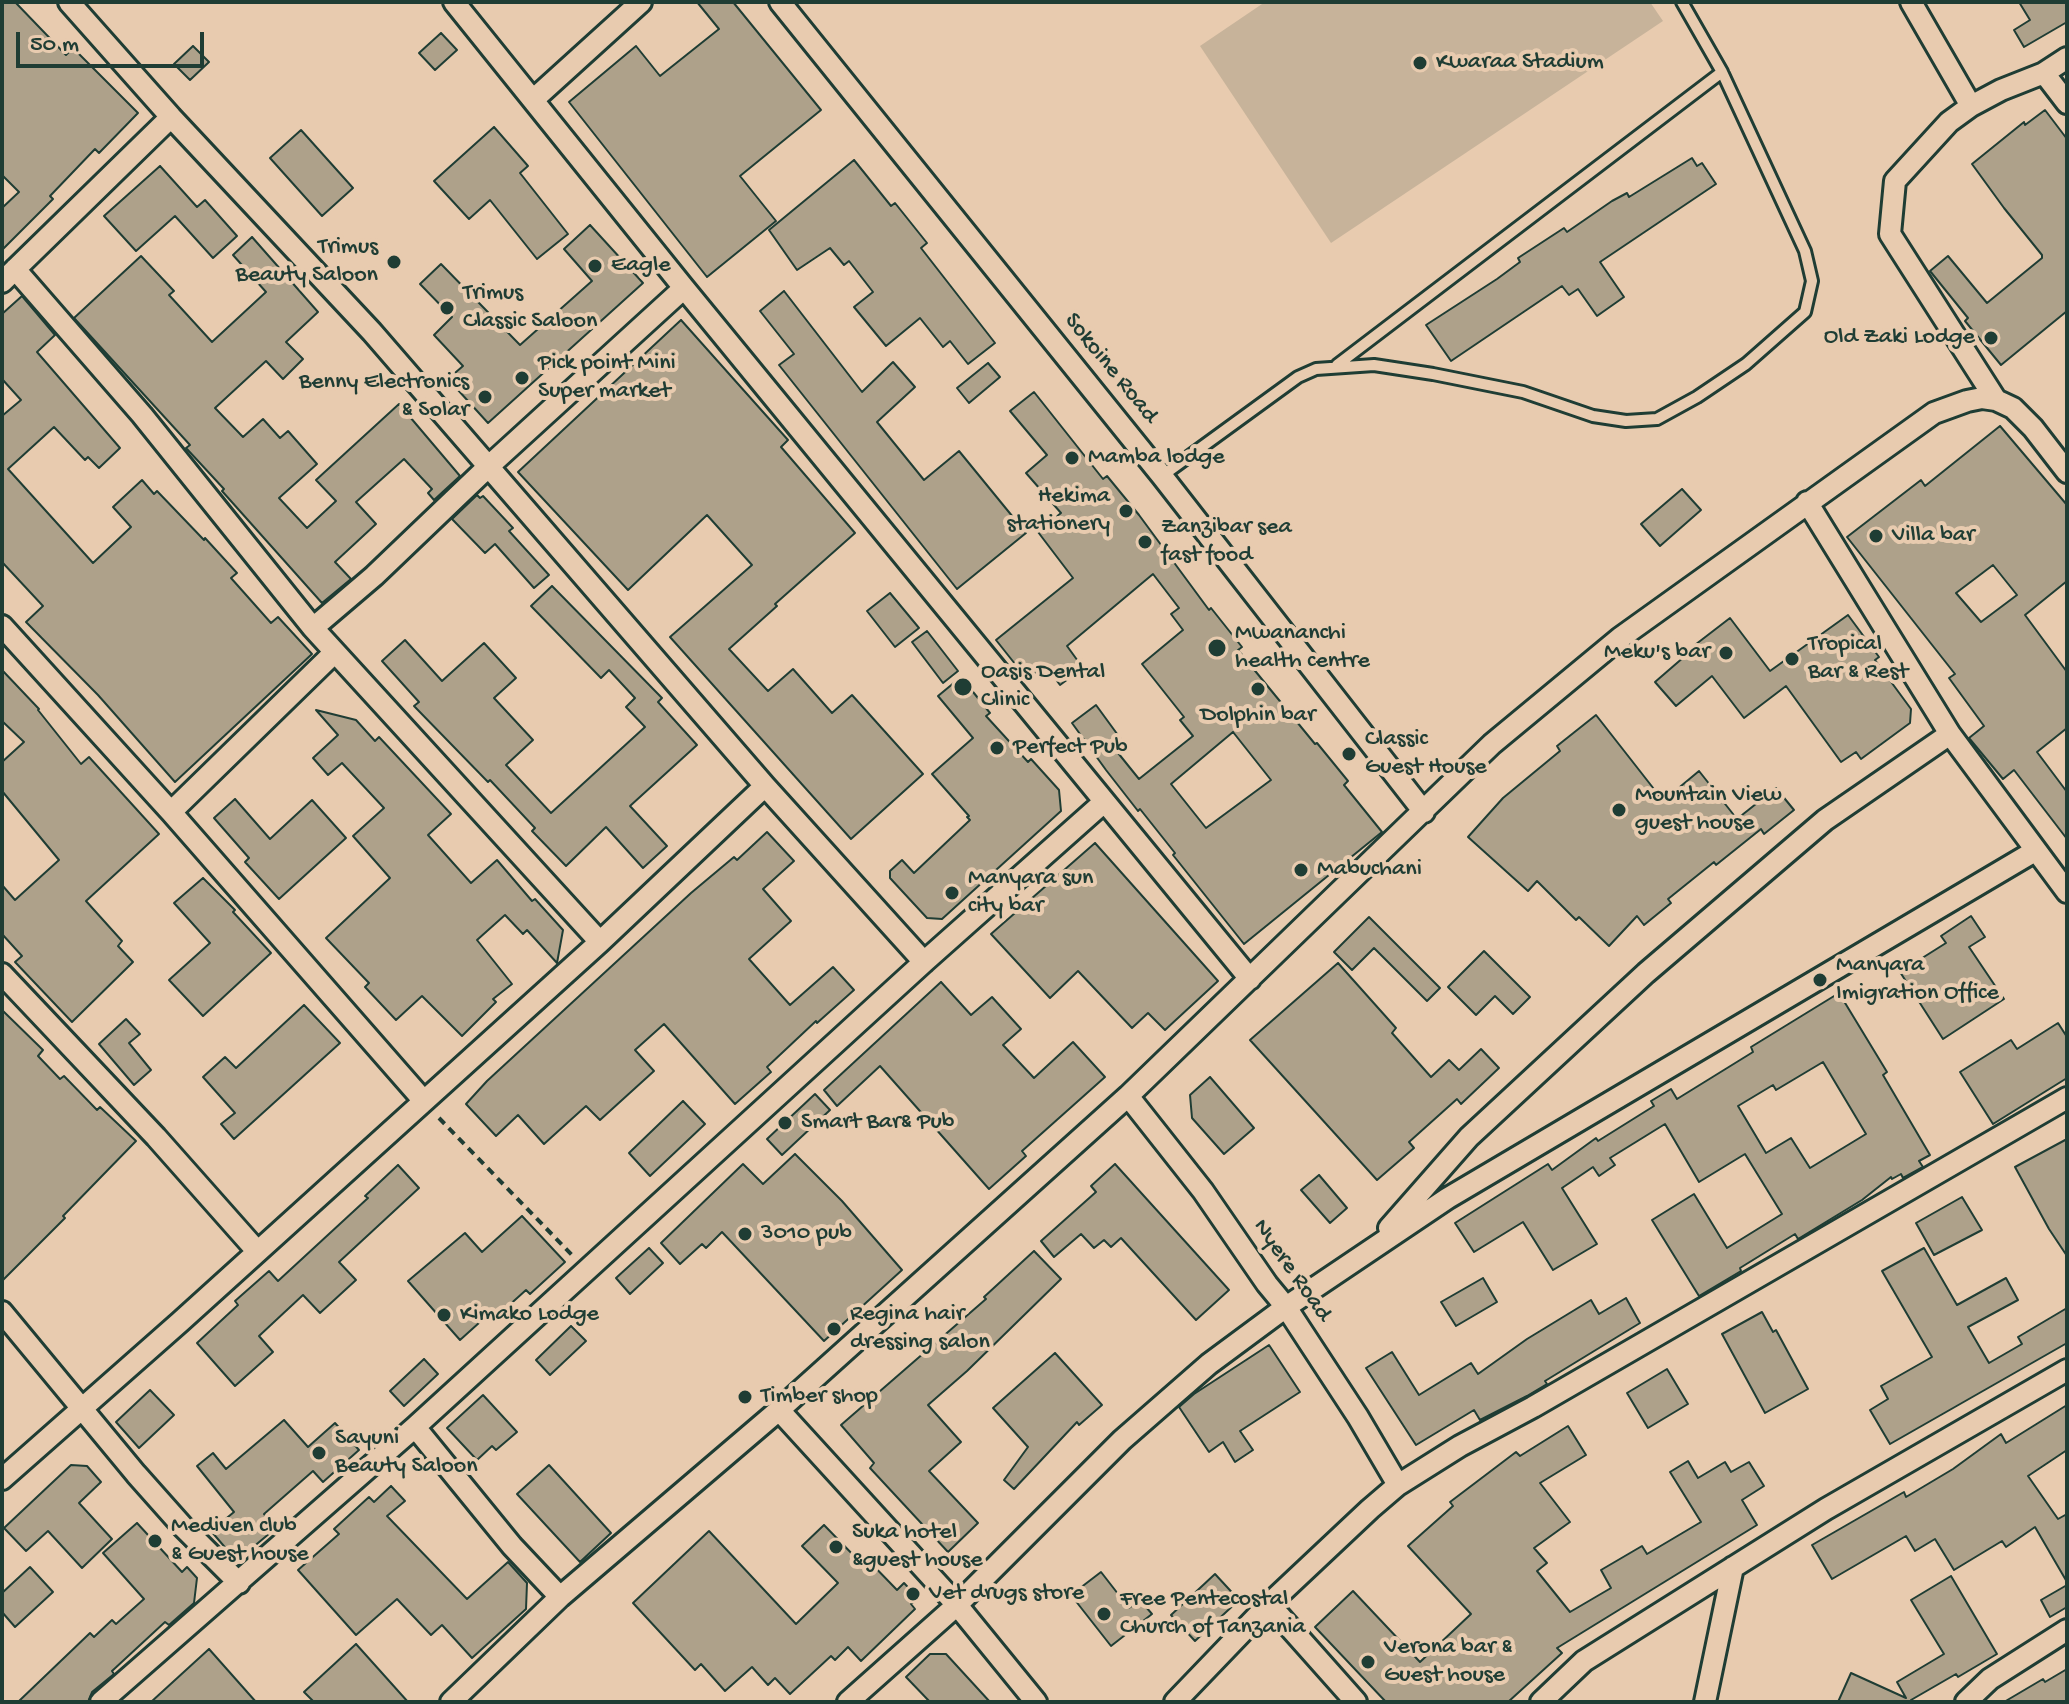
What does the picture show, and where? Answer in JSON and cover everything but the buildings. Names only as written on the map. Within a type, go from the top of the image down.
[{"type":"street","points":[[69,2],[171,117],[372,332],[765,786],[924,962]]},
{"type":"street","points":[[454,2],[1250,979]]},
{"type":"street","points":[[533,100],[641,2]]},
{"type":"street","name":"Sokoine Road","points":[[780,2],[1162,476],[1424,812]]},
{"type":"street","points":[[1911,2],[1971,106]]},
{"type":"street","points":[[1996,400],[1890,234],[1895,181],[1949,122],[1971,106],[2044,73],[2067,58]]},
{"type":"street","points":[[2044,73],[2067,103]]},
{"type":"street","points":[[171,117],[8,275],[142,415],[313,628],[600,942]]},
{"type":"street","points":[[313,628],[374,576],[684,288]]},
{"type":"street","points":[[451,1702],[560,1597],[779,1410],[1128,1096],[1492,744],[1620,638],[1934,413],[1967,401],[1982,398],[1996,400],[2013,408],[2033,428],[2067,472]]},
{"type":"street","points":[[1807,502],[1950,734],[2067,892]]},
{"type":"street","points":[[2,626],[171,812],[423,1100]]},
{"type":"street","points":[[171,812],[335,652]]},
{"type":"street","points":[[1373,1246],[1469,1137],[1646,973],[1825,820],[1950,734]]},
{"type":"street","points":[[2,1479],[600,942],[765,786]]},
{"type":"street","points":[[101,1702],[415,1427],[924,962],[1104,802]]},
{"type":"street","points":[[848,1702],[957,1605],[1122,1440],[1209,1364],[1286,1307],[1448,1198],[2035,851]]},
{"type":"street","points":[[2,974],[156,1137],[257,1251]]},
{"type":"street","name":"Nyere Road","points":[[1128,1096],[1203,1191],[1286,1307],[1398,1485]]},
{"type":"street","points":[[1175,1702],[1269,1604],[1398,1485],[1460,1446],[1533,1407],[2067,1098]]},
{"type":"street","points":[[2,1312],[155,1495],[239,1583]]},
{"type":"street","points":[[1541,1702],[1584,1661],[1902,1464],[2067,1370]]},
{"type":"street","points":[[779,1410],[957,1605],[1036,1702]]},
{"type":"street","points":[[415,1427],[512,1546],[560,1597]]},
{"type":"street","points":[[1705,1702],[1733,1567]]},
{"type":"street","points":[[1269,1604],[1356,1702]]},
{"type":"street","points":[[1966,1702],[1990,1679],[2067,1630]]},
{"type":"lane","points":[[1162,476],[1298,377],[1316,369],[1374,365],[1523,392],[1593,416],[1626,421],[1657,419],[1746,364],[1805,312],[1812,281],[1805,251],[1722,72],[1682,2]]},
{"type":"lane","points":[[1336,367],[1722,72]]},
{"type":"path","points":[[423,1100],[471,1154],[587,1271]]},
{"type":"shaded area","points":[[1265,2],[1650,2],[1663,21],[1331,243],[1200,46]]},
{"type":"place","name":"Kwaraa Stadium","points":[[1420,63]]},
{"type":"place","name":"Trimus Beauty Saloon","points":[[394,262]]},
{"type":"place","name":"Eagle","points":[[595,266]]},
{"type":"place","name":"Trimus Classic Saloon","points":[[447,308]]},
{"type":"place","name":"Old Zaki Lodge","points":[[1991,338]]},
{"type":"place","name":"Pick point Mini Super market","points":[[522,378]]},
{"type":"place","name":"Benny Electronics & Solar","points":[[485,397]]},
{"type":"place","name":"Mamba lodge","points":[[1072,458]]},
{"type":"place","name":"Hekima stationery","points":[[1126,511]]},
{"type":"place","name":"Villa bar","points":[[1876,536]]},
{"type":"place","name":"Zanzibar sea fast food","points":[[1145,542]]},
{"type":"place","name":"Mwananchi health centre","points":[[1217,648]]},
{"type":"place","name":"Meku's bar","points":[[1726,653]]},
{"type":"place","name":"Tropical Bar & Rest","points":[[1792,659]]},
{"type":"place","name":"Oasis Dental Clinic","points":[[963,687]]},
{"type":"place","name":"Dolphin bar","points":[[1258,689]]},
{"type":"place","name":"Perfect Pub","points":[[997,748]]},
{"type":"place","name":"Classic Guest House","points":[[1349,754]]},
{"type":"place","name":"Mountain View guest house","points":[[1619,810]]},
{"type":"place","name":"Mabuchani","points":[[1301,870]]},
{"type":"place","name":"Manyara sun city bar","points":[[952,893]]},
{"type":"place","name":"Manyara Imigration Office","points":[[1820,980]]},
{"type":"place","name":"Smart Bar& Pub","points":[[785,1123]]},
{"type":"place","name":"3010 pub","points":[[745,1234]]},
{"type":"place","name":"Kimako Lodge","points":[[444,1315]]},
{"type":"place","name":"Regina hair dressing salon","points":[[834,1329]]},
{"type":"place","name":"Timber shop","points":[[745,1397]]},
{"type":"place","name":"Sayuni Beauty Saloon","points":[[319,1453]]},
{"type":"place","name":"Mediven club & Guest house","points":[[155,1541]]},
{"type":"place","name":"Suka hotel &guest house","points":[[836,1547]]},
{"type":"place","name":"Vet drugs store","points":[[913,1594]]},
{"type":"place","name":"Free Pentecostal Church of Tanzania","points":[[1104,1614]]},
{"type":"place","name":"Verona bar & Guest house","points":[[1368,1662]]}]
